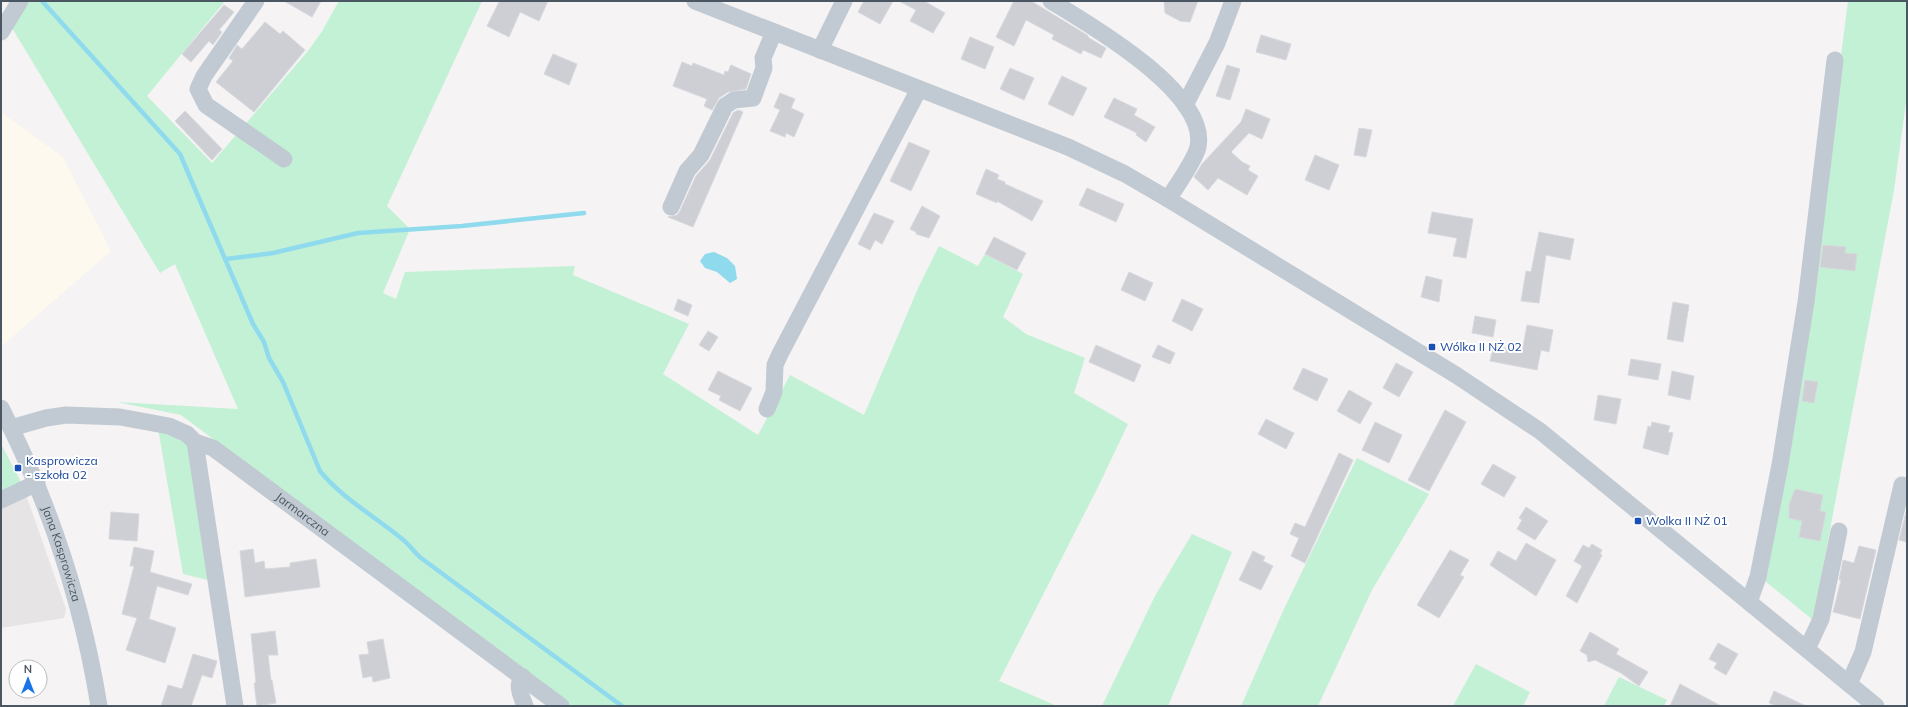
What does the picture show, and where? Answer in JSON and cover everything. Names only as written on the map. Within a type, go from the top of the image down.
[{"type":"street","points":[[1,32],[20,1]]},
{"type":"street","points":[[256,1],[204,76],[198,89],[206,105],[284,159]]},
{"type":"street","points":[[695,1],[1078,152],[1125,174],[1168,199],[1502,404],[1583,464],[1876,706]]},
{"type":"street","points":[[820,50],[844,1]]},
{"type":"street","points":[[1051,1],[1125,48],[1155,74],[1185,105],[1196,126],[1198,146],[1168,199]]},
{"type":"street","points":[[1185,105],[1217,43],[1233,1]]},
{"type":"street","points":[[671,207],[687,171],[701,155],[725,106],[734,100],[753,98],[764,68],[763,58],[774,32]]},
{"type":"street","points":[[1749,602],[1758,577],[1778,472],[1805,310],[1835,60]]},
{"type":"street","points":[[767,409],[774,392],[776,364],[780,354],[919,89]]},
{"type":"street","name":"Jana Kasprowicza","points":[[1,408],[37,483],[56,533],[73,585],[89,652],[99,706]]},
{"type":"street","name":"Jarmarczna","points":[[11,428],[46,418],[66,415],[120,417],[169,426],[188,434],[195,442],[213,448],[561,706]]},
{"type":"street","points":[[195,442],[235,706]]},
{"type":"street","points":[[1,500],[37,483]]},
{"type":"street","points":[[1849,684],[1863,652],[1902,485]]},
{"type":"street","points":[[1807,649],[1821,619],[1839,531]]},
{"type":"street","points":[[523,677],[520,680],[519,686],[525,706]]},
{"type":"shaded area","points":[[1,112],[63,157],[111,251],[1,347]]},
{"type":"shaded area","points":[[1,444],[23,486],[66,609],[64,618],[1,628]]},
{"type":"green space","points":[[22,1],[225,1],[147,96],[212,163],[308,51],[321,33],[339,1],[482,1],[387,206],[410,229],[383,293],[396,299],[405,272],[575,266],[573,275],[689,324],[663,374],[758,435],[790,375],[864,415],[919,286],[939,246],[978,266],[985,254],[1023,274],[1003,317],[1026,334],[1085,358],[1074,393],[1128,424],[1098,487],[999,681],[1057,706],[571,706],[181,415],[117,402],[238,409],[175,264],[160,273],[9,23]]},
{"type":"green space","points":[[1848,1],[1907,1],[1907,95],[1894,190],[1813,620],[1765,581],[1825,181]]},
{"type":"green space","points":[[158,428],[187,441],[212,581],[183,574]]},
{"type":"green space","points":[[1,444],[23,486],[1,491]]},
{"type":"green space","points":[[1357,458],[1429,494],[1372,590],[1318,706],[1241,706],[1283,611]]},
{"type":"green space","points":[[1192,534],[1232,552],[1168,706],[1102,706],[1155,596]]},
{"type":"green space","points":[[1476,664],[1530,692],[1523,706],[1453,706]]},
{"type":"green space","points":[[1619,677],[1667,700],[1664,706],[1604,706]]},
{"type":"water","points":[[714,252],[727,258],[735,266],[737,279],[730,283],[717,272],[705,268],[700,261],[705,254]]},
{"type":"building","points":[[284,1],[321,1],[312,17]]},
{"type":"building","points":[[497,1],[548,1],[539,21],[520,12],[509,37],[487,26],[499,2]]},
{"type":"building","points":[[864,1],[893,1],[880,24],[858,12]]},
{"type":"building","points":[[899,1],[924,1],[945,13],[933,33],[910,21],[916,10]]},
{"type":"building","points":[[1014,1],[1031,1],[1087,35],[1089,38],[1106,48],[1101,58],[1083,50],[1081,54],[1052,39],[1054,35],[1026,20],[1014,46],[996,37]]},
{"type":"building","points":[[1164,1],[1198,1],[1190,22],[1180,21],[1165,13]]},
{"type":"building","points":[[224,5],[234,12],[219,30],[222,32],[213,45],[209,41],[191,62],[182,54]]},
{"type":"building","points":[[265,22],[280,34],[283,31],[305,50],[254,112],[216,82],[233,61],[229,58],[237,45],[242,49]]},
{"type":"building","points":[[1261,35],[1291,44],[1286,60],[1256,52]]},
{"type":"building","points":[[970,37],[994,47],[985,69],[961,59]]},
{"type":"building","points":[[553,54],[577,64],[569,85],[544,74]]},
{"type":"building","points":[[682,62],[692,66],[693,63],[724,75],[725,71],[728,72],[731,65],[751,74],[746,89],[728,92],[719,98],[712,110],[704,106],[707,99],[673,86]]},
{"type":"building","points":[[1227,65],[1240,69],[1230,100],[1216,96]]},
{"type":"building","points":[[1010,68],[1034,78],[1024,100],[1000,89]]},
{"type":"building","points":[[1062,76],[1087,88],[1073,116],[1048,104]]},
{"type":"building","points":[[780,93],[795,99],[791,108],[804,114],[794,137],[786,133],[785,137],[770,131],[780,110],[774,107]]},
{"type":"building","points":[[1114,98],[1137,109],[1134,115],[1155,127],[1146,142],[1136,135],[1137,133],[1104,117]]},
{"type":"building","points":[[1246,109],[1270,119],[1262,139],[1249,133],[1231,152],[1242,162],[1250,166],[1248,170],[1258,176],[1247,195],[1218,178],[1208,190],[1194,177],[1202,164],[1241,122]]},
{"type":"building","points":[[738,110],[743,112],[693,227],[668,217],[677,215],[680,211],[696,176],[710,160],[733,113]]},
{"type":"building","points":[[185,111],[222,149],[212,160],[175,121]]},
{"type":"building","points":[[1359,128],[1372,130],[1366,157],[1354,155]]},
{"type":"building","points":[[909,142],[930,151],[911,191],[890,181]]},
{"type":"building","points":[[1315,155],[1339,165],[1329,190],[1305,180]]},
{"type":"building","points":[[986,169],[999,175],[997,179],[1005,182],[1005,184],[1043,201],[1032,221],[997,201],[997,203],[976,194]]},
{"type":"building","points":[[1087,188],[1124,204],[1116,222],[1079,205]]},
{"type":"building","points":[[922,206],[940,216],[929,238],[916,234],[916,232],[910,229]]},
{"type":"building","points":[[1432,212],[1473,219],[1466,258],[1453,256],[1457,238],[1428,233]]},
{"type":"building","points":[[874,213],[894,221],[882,244],[875,240],[870,250],[858,244]]},
{"type":"building","points":[[1539,232],[1574,239],[1570,260],[1546,255],[1539,303],[1521,301],[1526,271],[1531,272]]},
{"type":"building","points":[[994,237],[1026,253],[1017,270],[985,254]]},
{"type":"building","points":[[1823,245],[1846,247],[1845,253],[1857,254],[1855,271],[1820,267]]},
{"type":"building","points":[[1129,272],[1153,283],[1145,301],[1121,290]]},
{"type":"building","points":[[1426,276],[1442,280],[1439,302],[1421,297]]},
{"type":"building","points":[[678,299],[692,305],[688,316],[674,310]]},
{"type":"building","points":[[1182,299],[1203,309],[1192,331],[1172,321]]},
{"type":"building","points":[[1673,302],[1689,305],[1683,342],[1667,339]]},
{"type":"building","points":[[1475,316],[1496,320],[1493,337],[1472,333]]},
{"type":"building","points":[[1527,325],[1553,330],[1549,352],[1541,350],[1537,370],[1490,361],[1494,345],[1522,352]]},
{"type":"building","points":[[708,331],[718,337],[709,351],[699,345]]},
{"type":"building","points":[[1096,345],[1141,365],[1134,382],[1089,362]]},
{"type":"building","points":[[1158,345],[1175,353],[1170,364],[1152,357]]},
{"type":"building","points":[[1631,359],[1661,364],[1658,380],[1628,375]]},
{"type":"building","points":[[1396,363],[1413,372],[1399,397],[1383,388]]},
{"type":"building","points":[[1303,368],[1328,379],[1317,401],[1293,389]]},
{"type":"building","points":[[718,371],[752,388],[740,411],[719,400],[721,396],[708,390]]},
{"type":"building","points":[[1672,371],[1694,376],[1690,400],[1668,395]]},
{"type":"building","points":[[1805,380],[1818,382],[1814,403],[1802,401]]},
{"type":"building","points":[[1349,390],[1372,403],[1360,424],[1337,411]]},
{"type":"building","points":[[1598,395],[1621,399],[1616,424],[1594,420]]},
{"type":"building","points":[[1445,410],[1466,422],[1429,491],[1408,480]]},
{"type":"building","points":[[1266,419],[1294,433],[1286,449],[1258,434]]},
{"type":"building","points":[[1375,422],[1402,435],[1389,463],[1362,450]]},
{"type":"building","points":[[1652,422],[1670,426],[1668,432],[1673,433],[1668,455],[1643,448],[1648,426],[1651,427]]},
{"type":"building","points":[[1339,453],[1353,460],[1305,563],[1291,556],[1299,538],[1290,534],[1295,523],[1305,527]]},
{"type":"building","points":[[1493,464],[1516,477],[1504,497],[1481,484]]},
{"type":"building","points":[[1795,489],[1823,495],[1820,511],[1826,512],[1820,541],[1799,537],[1802,521],[1789,518],[1789,505]]},
{"type":"building","points":[[1526,507],[1548,521],[1535,540],[1517,529],[1522,520],[1519,518]]},
{"type":"building","points":[[1907,508],[1907,542],[1899,540]]},
{"type":"building","points":[[111,512],[139,514],[137,541],[109,539]]},
{"type":"building","points":[[1526,543],[1556,560],[1536,596],[1490,565],[1498,551],[1516,561]]},
{"type":"building","points":[[1592,544],[1602,550],[1600,554],[1602,555],[1577,603],[1566,596],[1582,566],[1574,561],[1583,545],[1589,548]]},
{"type":"building","points":[[1859,546],[1876,550],[1860,619],[1833,612],[1841,580],[1839,580],[1843,560],[1854,563]]},
{"type":"building","points":[[134,547],[154,551],[150,572],[192,584],[188,595],[157,586],[149,619],[176,628],[165,663],[126,650],[137,618],[122,614],[134,566],[130,566]]},
{"type":"building","points":[[253,549],[255,563],[264,561],[265,569],[290,567],[290,563],[316,559],[320,587],[245,597],[240,551]]},
{"type":"building","points":[[1450,550],[1469,560],[1460,575],[1464,577],[1439,618],[1417,605]]},
{"type":"building","points":[[1253,551],[1265,557],[1263,561],[1273,566],[1261,590],[1239,580]]},
{"type":"building","points":[[275,631],[278,655],[268,655],[276,703],[257,706],[251,634]]},
{"type":"building","points":[[1590,632],[1619,649],[1616,654],[1648,672],[1639,686],[1621,673],[1595,660],[1588,662],[1587,655],[1580,651]]},
{"type":"building","points":[[383,639],[390,678],[373,682],[372,676],[363,678],[359,655],[369,654],[367,642]]},
{"type":"building","points":[[1718,643],[1738,654],[1726,675],[1714,668],[1717,663],[1709,659]]},
{"type":"building","points":[[193,654],[217,661],[212,678],[202,675],[191,706],[161,706],[168,685],[182,689]]},
{"type":"building","points":[[1680,684],[1721,706],[1670,706]]},
{"type":"building","points":[[1774,691],[1806,706],[1776,706],[1769,703]]},
{"type":"waterway","points":[[42,1],[180,154],[253,324],[264,342],[269,358],[283,382],[320,471],[338,490],[404,540],[421,558],[622,706]]},
{"type":"waterway","points":[[226,259],[273,253],[358,233],[462,226],[584,213]]},
{"type":"place","name":"Wólka II NŻ 02","points":[[1432,347]]},
{"type":"place","name":"Kasprowicza - szkoła 02","points":[[18,468]]},
{"type":"place","name":"Wolka II NŻ 01","points":[[1638,521]]}]
